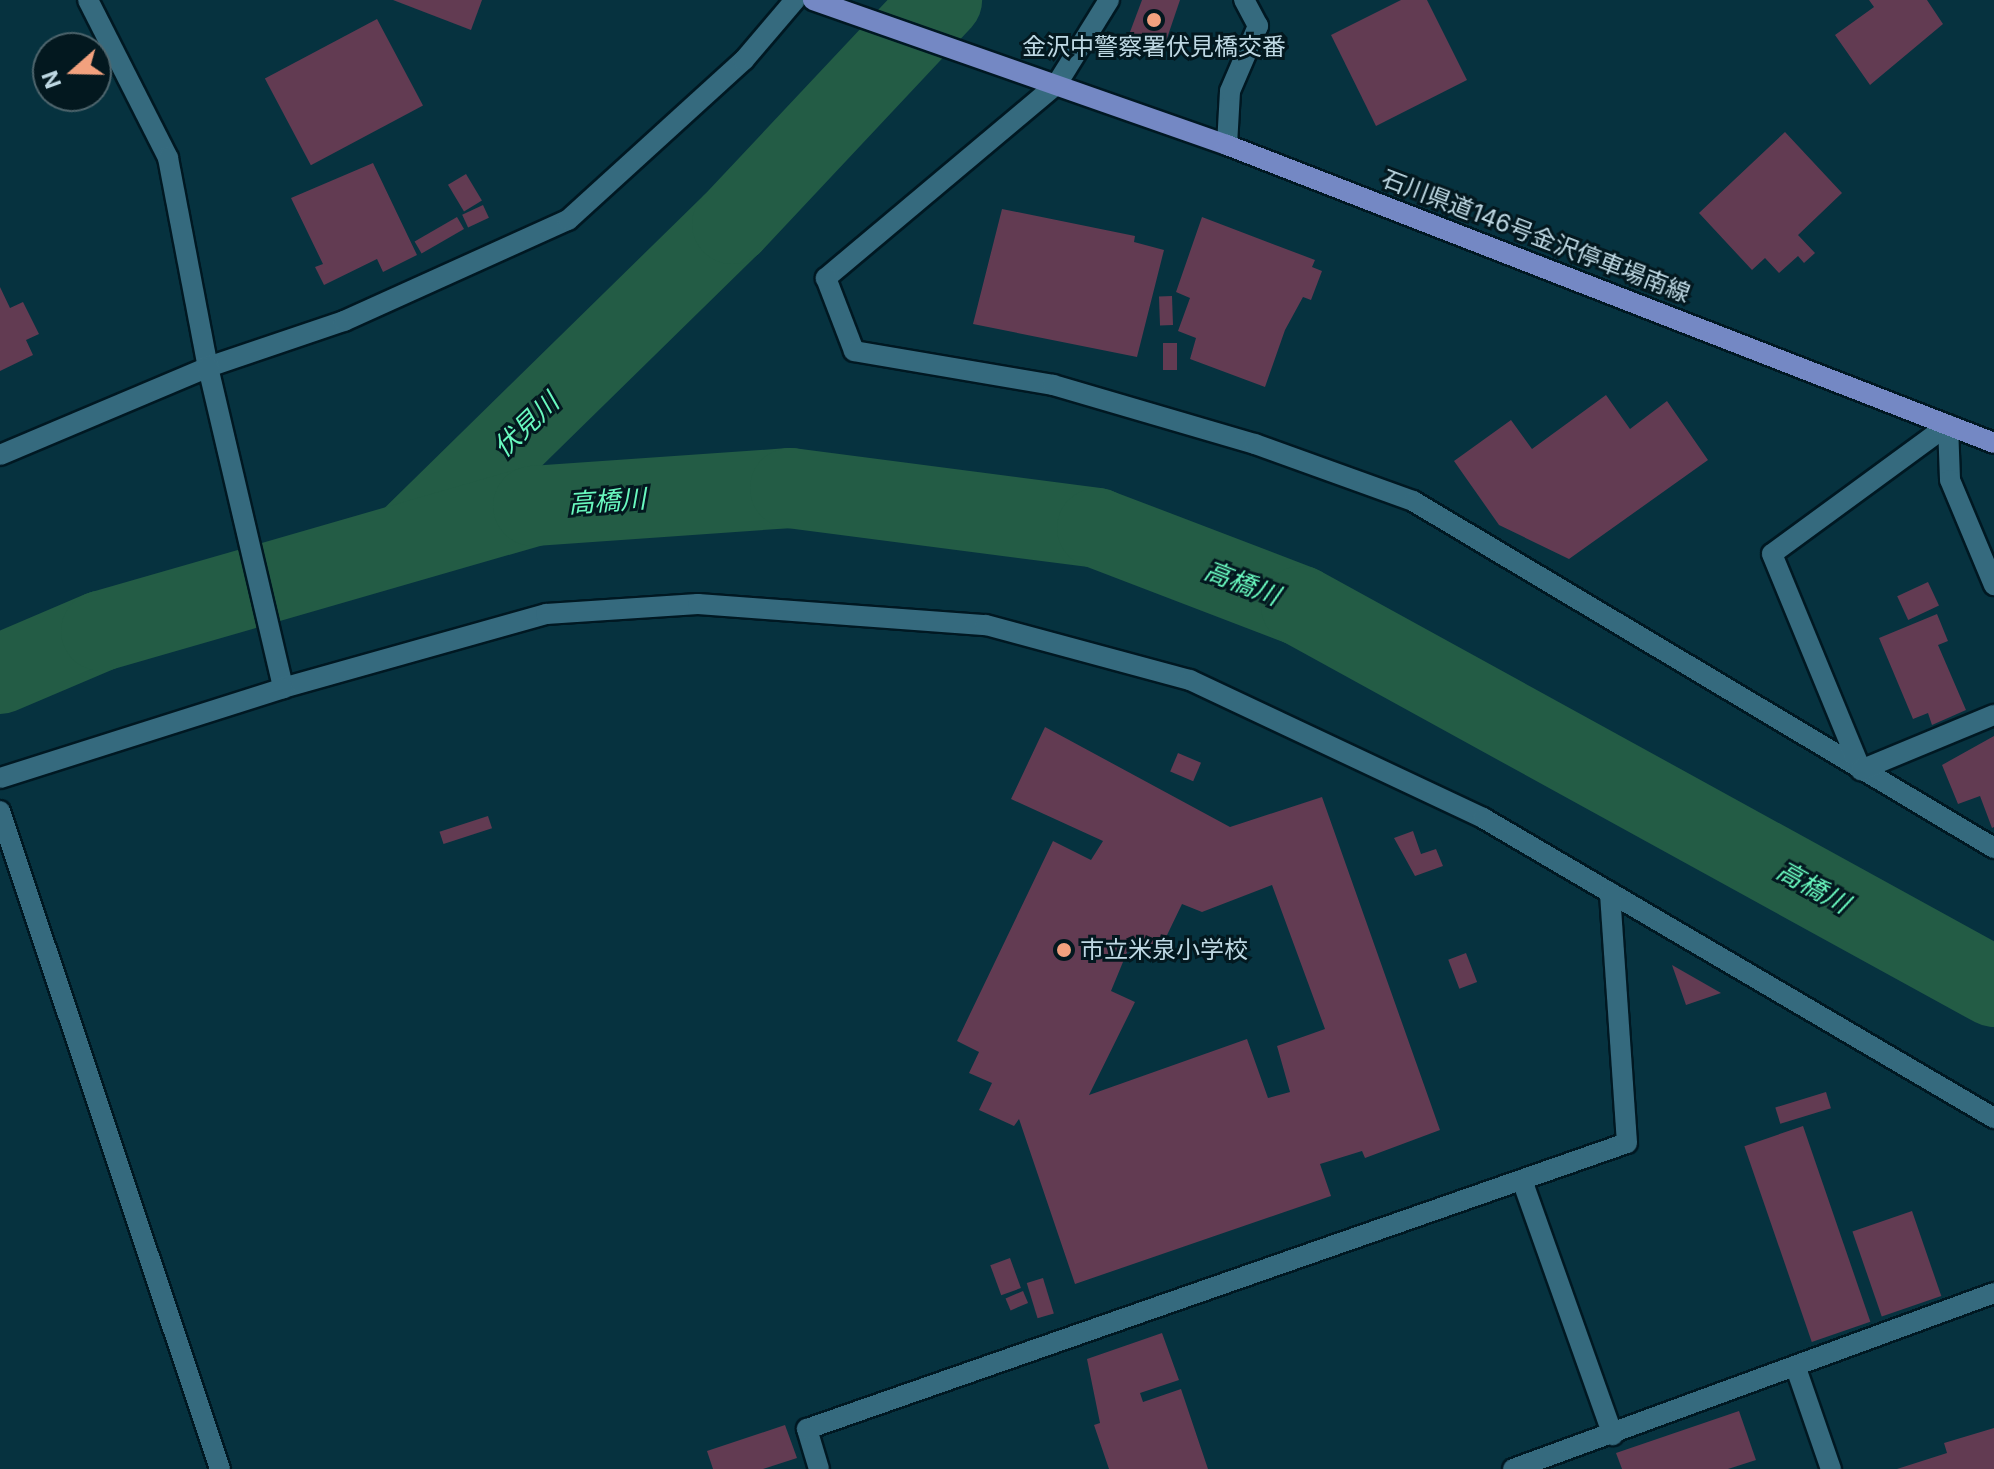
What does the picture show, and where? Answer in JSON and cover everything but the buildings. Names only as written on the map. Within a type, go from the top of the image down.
[{"type":"main road","points":[[813,0],[838,4]]},
{"type":"main road","name":"石川県道146号金沢停車場南線","points":[[838,4],[1227,145],[1994,443]]},
{"type":"street","points":[[88,0],[168,158],[210,375],[280,659],[283,688]]},
{"type":"street","points":[[0,455],[344,321],[568,220],[744,60],[795,0]]},
{"type":"street","points":[[1109,0],[1057,84],[826,278],[854,351],[1053,385],[1413,501],[1994,848]]},
{"type":"street","points":[[1227,145],[1230,91],[1258,26],[1244,0]]},
{"type":"street","points":[[1861,770],[1772,554],[1948,425]]},
{"type":"street","points":[[1948,425],[1950,480],[1994,585]]},
{"type":"street","points":[[0,778],[283,688],[546,614],[698,604],[986,625],[1190,680],[1483,818],[1994,1118]]},
{"type":"street","points":[[1861,770],[1994,715]]},
{"type":"street","points":[[0,811],[220,1469]]},
{"type":"street","points":[[819,1469],[807,1429],[1627,1143],[1610,893]]},
{"type":"street","points":[[1522,1180],[1613,1435]]},
{"type":"street","points":[[1513,1469],[1797,1371],[1994,1293]]},
{"type":"street","points":[[1797,1371],[1831,1469]]},
{"type":"waterway","name":"伏見川","points":[[412,537],[732,224],[942,0]]},
{"type":"waterway","name":"高橋川","points":[[0,674],[101,631],[533,506],[790,488],[1097,528],[1301,606],[1994,987]]},
{"type":"place","name":"金沢中警察署伏見橋交番","points":[[1154,20]]},
{"type":"place","name":"市立米泉小学校","points":[[1064,950]]}]
